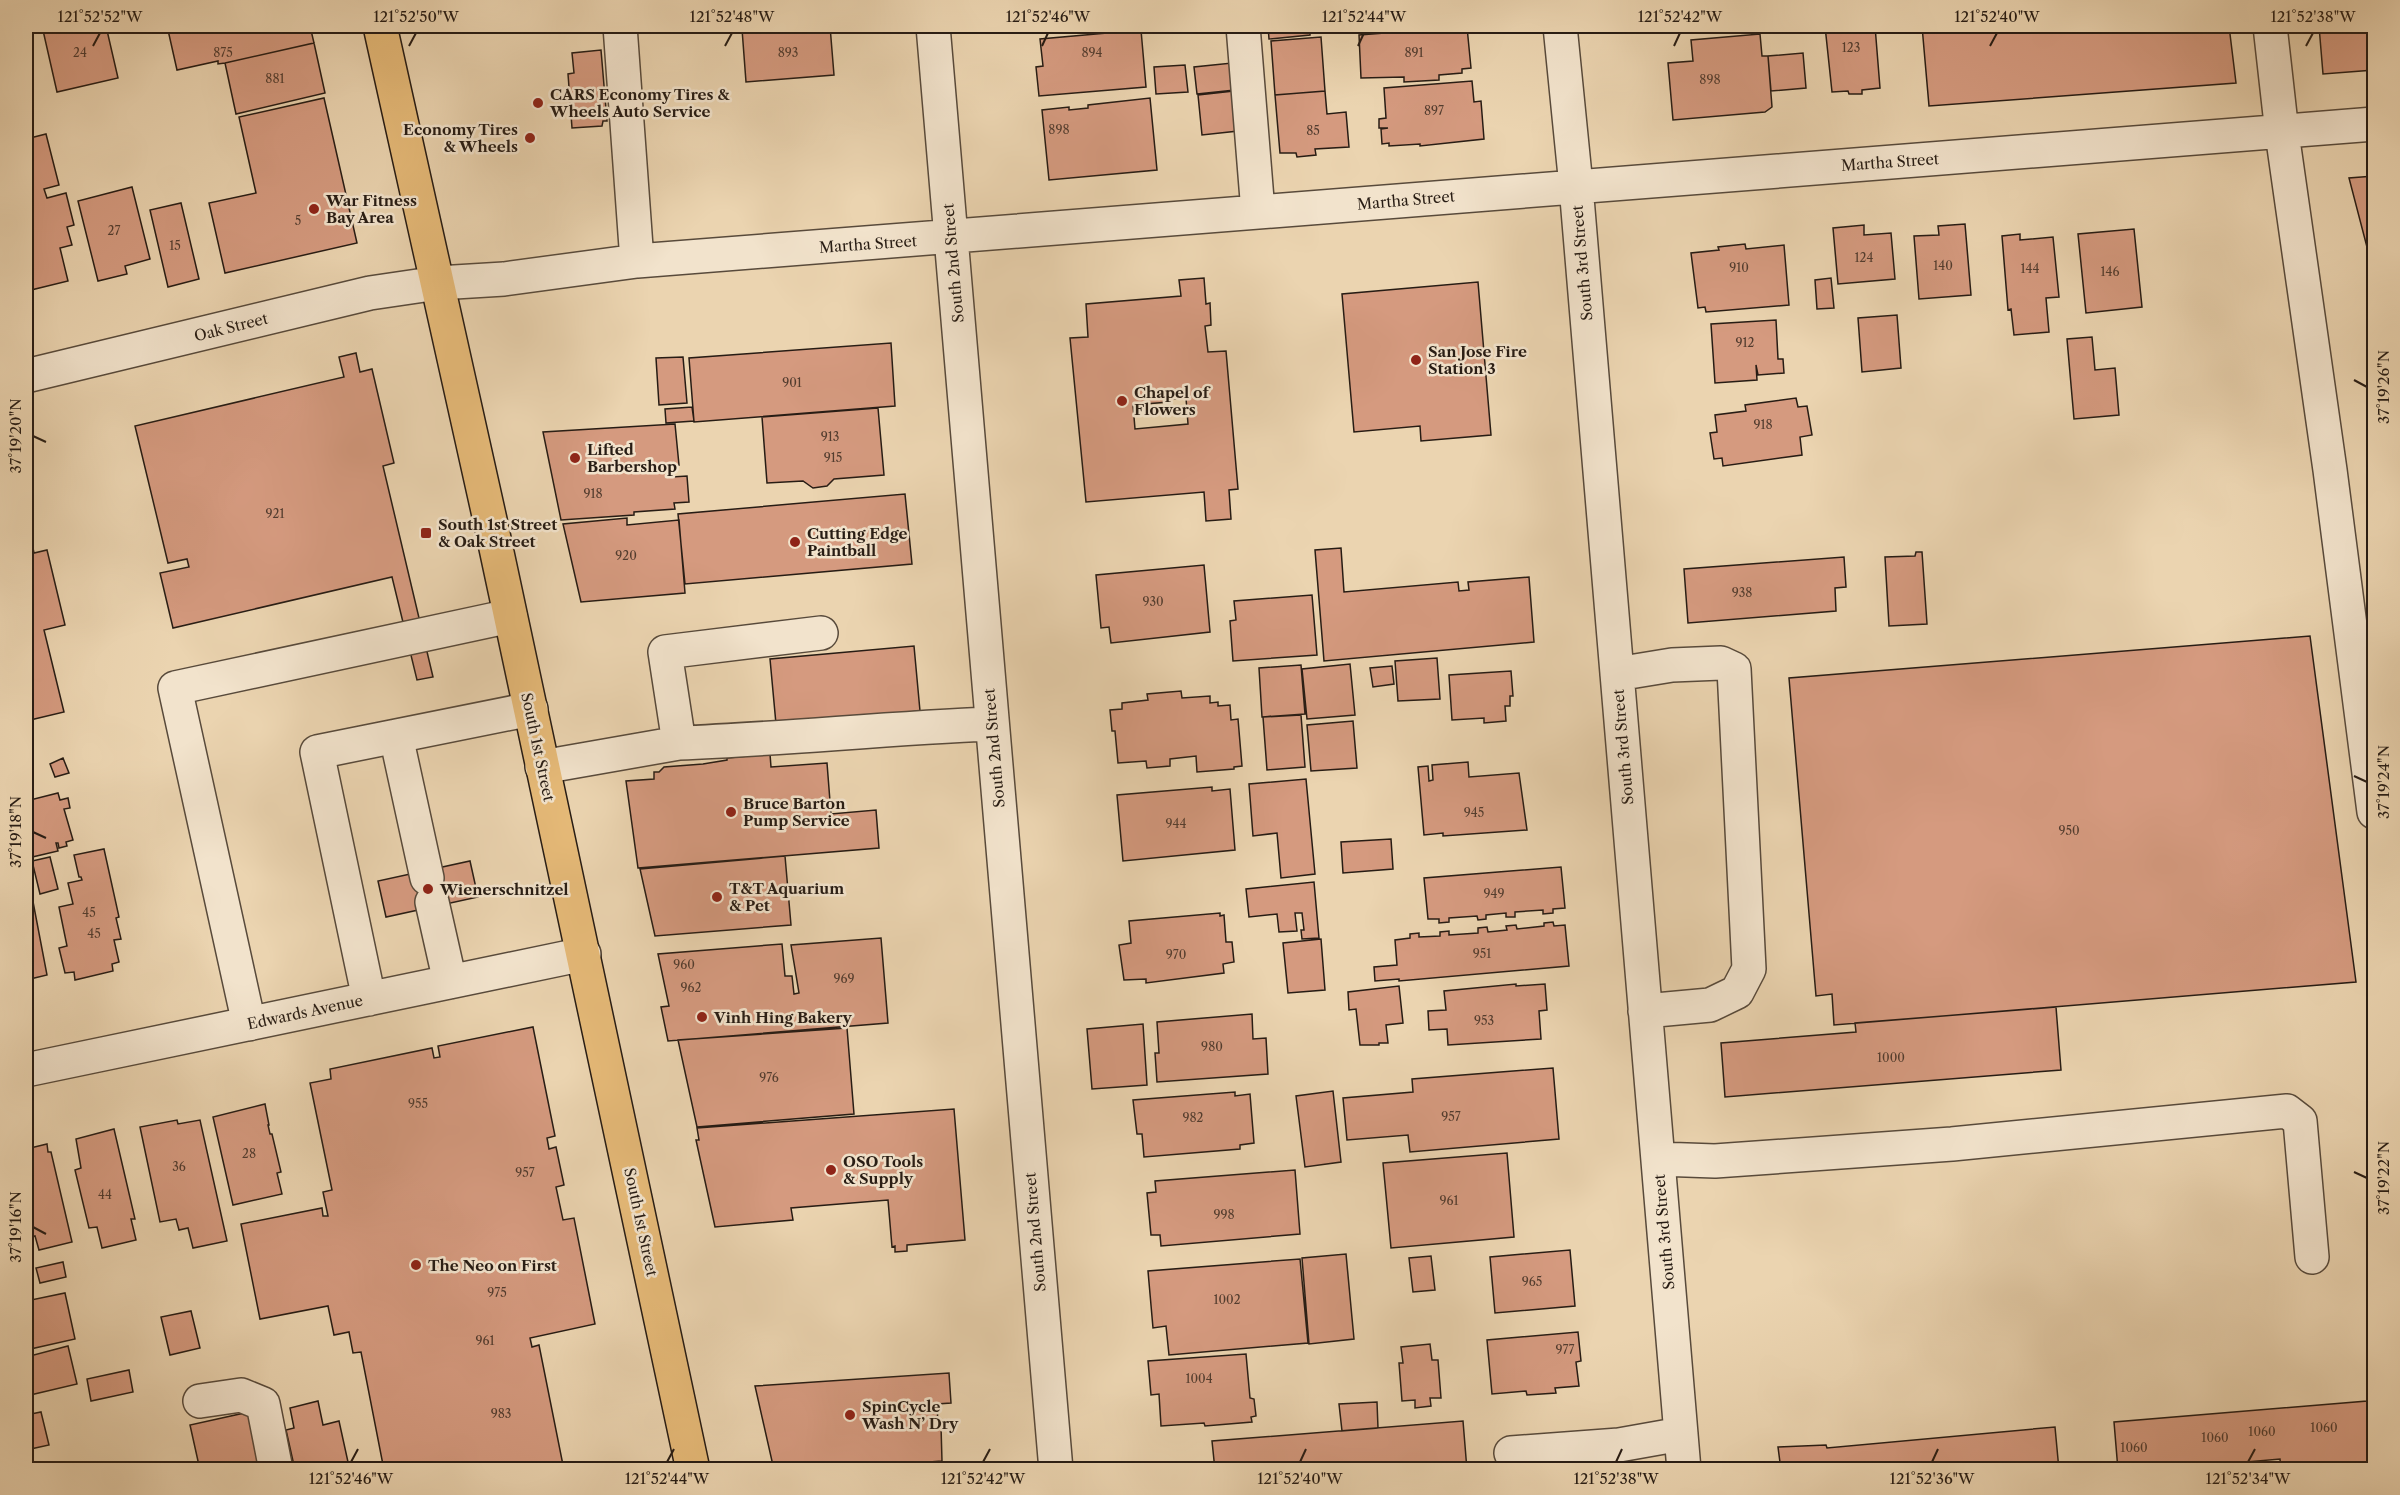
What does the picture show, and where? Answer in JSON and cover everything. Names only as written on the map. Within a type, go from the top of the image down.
[{"type":"main road","name":"South 1st Street","points":[[380,26],[531,709],[693,1470]]},
{"type":"street","points":[[620,26],[636,261]]},
{"type":"street","name":"South 2nd Street","points":[[933,26],[1056,1470]]},
{"type":"street","points":[[1243,26],[1258,212]]},
{"type":"street","name":"South 3rd Street","points":[[1560,26],[1576,186],[1684,1470]]},
{"type":"street","points":[[2270,26],[2282,133],[2329,458],[2374,812]]},
{"type":"street","name":"Martha Street","points":[[438,283],[504,279],[636,261],[2374,124]]},
{"type":"street","name":"Oak Street","points":[[26,376],[370,293],[438,283]]},
{"type":"street","points":[[249,1024],[175,688],[510,616]]},
{"type":"street","points":[[680,743],[664,652],[821,633]]},
{"type":"street","points":[[1617,674],[1672,665],[1721,663],[1734,669],[1749,969],[1737,992],[1710,1005],[1645,1011]]},
{"type":"street","points":[[369,999],[317,753],[531,709]]},
{"type":"street","points":[[542,767],[680,743],[781,739],[938,726],[992,724]]},
{"type":"street","points":[[396,736],[450,982]]},
{"type":"street","name":"Edwards Avenue","points":[[26,1070],[584,954]]},
{"type":"street","points":[[1658,1159],[1715,1161],[1940,1145],[2287,1111],[2300,1121],[2312,1257]]},
{"type":"street","points":[[200,1401],[241,1395],[263,1404],[276,1470]]},
{"type":"street","points":[[1511,1453],[1619,1445],[1681,1434]]},
{"type":"building","points":[[42,26],[106,26],[118,78],[57,92]]},
{"type":"building","points":[[189,26],[310,26],[314,43],[225,63],[218,64],[218,61],[177,70],[168,30]]},
{"type":"building","points":[[642,26],[690,26],[643,31]]},
{"type":"building","points":[[830,26],[834,75],[746,82],[742,29]]},
{"type":"building","points":[[1268,26],[1310,26],[1310,35],[1269,39]]},
{"type":"building","points":[[1825,26],[1875,26],[1880,88],[1862,90],[1862,94],[1849,94],[1848,91],[1832,92]]},
{"type":"building","points":[[1922,26],[2229,26],[2236,83],[1929,106]]},
{"type":"building","points":[[2319,26],[2374,26],[2374,70],[2323,74]]},
{"type":"building","points":[[1467,27],[1471,68],[1462,69],[1462,73],[1439,75],[1439,80],[1404,82],[1404,77],[1361,78],[1359,35]]},
{"type":"building","points":[[1141,30],[1146,87],[1039,96],[1036,67],[1043,66],[1040,39]]},
{"type":"building","points":[[1760,34],[1762,56],[1768,56],[1772,107],[1765,112],[1673,120],[1668,63],[1693,61],[1691,40]]},
{"type":"building","points":[[1321,37],[1325,91],[1275,95],[1271,41]]},
{"type":"building","points":[[314,43],[325,93],[236,114],[225,63]]},
{"type":"building","points":[[601,50],[607,121],[603,121],[602,126],[572,128],[568,74],[574,73],[572,53]]},
{"type":"building","points":[[1803,53],[1806,88],[1771,91],[1768,56]]},
{"type":"building","points":[[1232,63],[1235,90],[1197,94],[1194,67]]},
{"type":"building","points":[[1185,65],[1188,92],[1156,94],[1154,67]]},
{"type":"building","points":[[1472,81],[1474,102],[1481,101],[1484,139],[1420,146],[1420,144],[1389,146],[1389,143],[1382,144],[1381,129],[1388,128],[1379,128],[1379,119],[1386,118],[1384,88]]},
{"type":"building","points":[[1234,91],[1238,131],[1202,135],[1198,95]]},
{"type":"building","points":[[1325,91],[1327,114],[1346,112],[1349,147],[1315,149],[1316,155],[1297,157],[1296,153],[1280,153],[1275,95]]},
{"type":"building","points":[[324,98],[357,243],[225,273],[209,203],[256,193],[239,117]]},
{"type":"building","points":[[1150,98],[1157,170],[1049,180],[1042,110],[1069,107],[1069,110],[1088,108],[1088,105]]},
{"type":"building","points":[[46,134],[59,185],[44,189],[47,198],[66,193],[74,225],[67,227],[72,245],[60,248],[68,281],[31,290],[26,269],[26,139]]},
{"type":"building","points":[[2374,176],[2374,274],[2349,178]]},
{"type":"building","points":[[132,187],[150,259],[125,266],[127,274],[98,281],[78,201]]},
{"type":"building","points":[[181,203],[199,279],[168,287],[150,210]]},
{"type":"building","points":[[1965,224],[1971,295],[1919,299],[1914,236],[1939,235],[1938,226]]},
{"type":"building","points":[[1864,225],[1864,235],[1891,233],[1895,279],[1838,284],[1833,228]]},
{"type":"building","points":[[2134,229],[2142,307],[2086,313],[2078,234]]},
{"type":"building","points":[[2020,234],[2020,240],[2053,237],[2059,297],[2046,298],[2049,332],[2014,335],[2011,309],[2008,310],[2002,236]]},
{"type":"building","points":[[1745,244],[1746,249],[1784,245],[1789,305],[1706,312],[1705,307],[1698,308],[1691,253]]},
{"type":"building","name":"Chapel of Flowers","points":[[1204,278],[1206,304],[1210,303],[1211,325],[1205,326],[1208,352],[1226,351],[1238,489],[1229,490],[1231,519],[1206,521],[1204,492],[1086,502],[1070,338],[1088,337],[1086,304],[1181,296],[1179,280]],"holes":[[[1186,398],[1188,424],[1135,429],[1133,405]]]},
{"type":"building","points":[[1831,278],[1834,308],[1817,309],[1815,280]]},
{"type":"building","name":"San Jose Fire Station 3","points":[[1478,282],[1491,435],[1421,441],[1420,426],[1354,432],[1342,294]]},
{"type":"building","points":[[1897,315],[1901,368],[1862,372],[1858,318]]},
{"type":"building","points":[[1776,320],[1778,359],[1783,359],[1784,373],[1758,375],[1756,365],[1757,380],[1715,383],[1711,324]]},
{"type":"building","points":[[2092,337],[2095,370],[2115,368],[2119,415],[2074,419],[2067,339]]},
{"type":"building","points":[[891,343],[895,406],[694,422],[689,358]]},
{"type":"building","points":[[356,353],[360,372],[372,369],[394,463],[383,466],[433,677],[417,680],[392,577],[173,628],[160,573],[189,567],[187,559],[168,563],[135,426],[344,377],[339,357]]},
{"type":"building","points":[[683,357],[687,403],[659,405],[656,358]]},
{"type":"building","points":[[1796,398],[1798,407],[1807,406],[1812,435],[1800,437],[1802,455],[1723,466],[1722,458],[1714,459],[1710,433],[1717,432],[1715,415],[1746,411],[1745,405]]},
{"type":"building","points":[[692,407],[694,421],[666,423],[665,409]]},
{"type":"building","points":[[878,408],[884,475],[834,479],[827,486],[813,488],[803,481],[767,483],[762,417]]},
{"type":"building","points":[[675,424],[679,465],[670,466],[672,477],[687,476],[689,502],[674,503],[675,509],[634,512],[634,515],[561,520],[543,432]]},
{"type":"building","name":"Cutting Edge Paintball","points":[[905,494],[912,564],[685,584],[678,514]]},
{"type":"building","points":[[26,515],[34,553],[47,550],[65,625],[44,630],[64,712],[26,721]]},
{"type":"building","points":[[627,518],[627,525],[679,520],[685,593],[581,602],[563,524]]},
{"type":"building","points":[[1341,548],[1344,592],[1458,582],[1459,591],[1469,590],[1468,582],[1529,577],[1534,642],[1324,661],[1315,550]]},
{"type":"building","points":[[1916,552],[1922,552],[1927,624],[1889,626],[1885,557],[1915,556]]},
{"type":"building","points":[[1844,557],[1846,587],[1835,588],[1836,611],[1688,623],[1684,569]]},
{"type":"building","points":[[1204,565],[1210,632],[1111,643],[1109,627],[1101,628],[1096,575]]},
{"type":"building","points":[[1312,595],[1317,655],[1233,661],[1230,621],[1236,620],[1234,601]]},
{"type":"building","points":[[2310,636],[2356,982],[1834,1025],[1832,994],[1816,996],[1789,678]]},
{"type":"building","points":[[914,646],[920,711],[776,724],[770,659]]},
{"type":"building","points":[[1437,658],[1440,699],[1398,701],[1395,661]]},
{"type":"building","points":[[1350,664],[1355,715],[1307,719],[1302,669]]},
{"type":"building","points":[[1301,665],[1305,714],[1262,717],[1259,668]]},
{"type":"building","points":[[1392,666],[1394,684],[1373,687],[1370,668]]},
{"type":"building","points":[[1511,671],[1513,696],[1510,696],[1510,706],[1505,706],[1506,721],[1484,723],[1484,718],[1452,720],[1449,675]]},
{"type":"building","points":[[1181,691],[1182,698],[1210,696],[1210,703],[1218,702],[1218,706],[1230,705],[1231,720],[1238,719],[1242,766],[1234,767],[1234,769],[1197,772],[1196,756],[1170,759],[1170,766],[1147,768],[1146,761],[1118,763],[1115,731],[1112,731],[1110,710],[1122,709],[1122,703],[1148,700],[1147,694]]},
{"type":"building","points":[[1301,715],[1305,767],[1267,770],[1263,717]]},
{"type":"building","points":[[1353,721],[1357,768],[1311,771],[1307,725]]},
{"type":"building","name":"Bruce Barton Pump Service","points":[[770,754],[771,767],[827,763],[831,814],[876,810],[879,848],[638,868],[626,781],[654,779],[654,772],[659,772],[664,767]]},
{"type":"building","points":[[63,758],[69,773],[55,777],[50,764]]},
{"type":"building","points":[[1468,762],[1469,777],[1519,773],[1527,830],[1443,836],[1443,833],[1424,835],[1418,767],[1428,766],[1429,781],[1433,780],[1432,765]]},
{"type":"building","points":[[1306,779],[1315,874],[1281,878],[1277,833],[1253,836],[1249,784]]},
{"type":"building","points":[[1212,787],[1212,791],[1230,789],[1235,850],[1123,861],[1117,795]]},
{"type":"building","points":[[58,793],[60,800],[68,798],[70,808],[64,809],[73,840],[66,842],[67,846],[59,848],[56,843],[58,851],[28,858],[26,801]]},
{"type":"building","points":[[1391,839],[1393,869],[1343,873],[1341,842]]},
{"type":"building","points":[[104,849],[119,917],[116,918],[121,939],[114,940],[119,962],[112,964],[113,971],[75,980],[74,972],[65,973],[59,948],[67,946],[59,907],[73,904],[68,883],[82,880],[79,877],[74,855]]},
{"type":"building","name":"T&T Aquarium & Pet","points":[[785,856],[791,925],[655,936],[640,869]]},
{"type":"building","points":[[50,857],[58,889],[40,894],[32,861]]},
{"type":"building","name":"Wienerschnitzel","points":[[470,861],[478,897],[386,917],[378,881]]},
{"type":"building","points":[[26,865],[47,975],[26,980]]},
{"type":"building","points":[[1561,867],[1565,908],[1553,909],[1553,913],[1543,914],[1543,910],[1515,912],[1515,917],[1506,917],[1506,913],[1486,915],[1486,919],[1478,920],[1477,916],[1449,918],[1449,922],[1439,923],[1439,919],[1428,919],[1424,878]]},
{"type":"building","points":[[1314,882],[1319,938],[1302,939],[1301,930],[1304,930],[1302,913],[1295,913],[1297,931],[1279,932],[1277,914],[1249,917],[1246,889]]},
{"type":"building","points":[[1220,913],[1220,916],[1224,915],[1226,942],[1232,942],[1234,962],[1223,964],[1224,973],[1146,983],[1146,979],[1124,980],[1119,945],[1131,943],[1129,921]]},
{"type":"building","points":[[1553,922],[1554,926],[1565,925],[1569,966],[1399,981],[1399,979],[1375,981],[1374,967],[1397,965],[1395,940],[1410,938],[1410,934],[1419,933],[1419,937],[1440,936],[1440,932],[1449,931],[1449,935],[1478,933],[1478,928],[1487,927],[1488,932],[1507,930],[1506,926],[1516,925],[1517,929],[1544,926],[1544,923]]},
{"type":"building","points":[[881,938],[888,1023],[668,1041],[661,1007],[669,1006],[658,954],[782,944],[785,976],[792,976],[794,994],[799,993],[791,945]]},
{"type":"building","points":[[1321,939],[1325,990],[1288,993],[1283,943]]},
{"type":"building","points":[[1516,984],[1516,986],[1545,984],[1547,1010],[1539,1011],[1541,1039],[1448,1045],[1447,1029],[1429,1030],[1428,1011],[1446,1010],[1444,991]]},
{"type":"building","points":[[1399,986],[1403,1023],[1386,1025],[1388,1043],[1360,1045],[1356,1009],[1349,1010],[1348,992]]},
{"type":"building","points":[[2056,1007],[2061,1070],[1725,1097],[1721,1043],[1856,1032],[1855,1023]]},
{"type":"building","points":[[1252,1014],[1253,1039],[1266,1038],[1268,1074],[1157,1082],[1155,1053],[1159,1053],[1157,1022]]},
{"type":"building","points":[[1143,1024],[1147,1085],[1092,1089],[1087,1029]]},
{"type":"building","name":"The Neo on First","points":[[533,1027],[555,1136],[547,1138],[549,1149],[556,1147],[564,1185],[556,1187],[563,1220],[574,1218],[595,1324],[530,1338],[532,1347],[539,1345],[564,1470],[384,1470],[361,1352],[353,1353],[349,1332],[334,1335],[328,1306],[260,1319],[241,1224],[322,1208],[323,1216],[328,1216],[323,1192],[332,1190],[310,1083],[331,1079],[330,1069],[432,1048],[434,1058],[440,1057],[438,1046]]},
{"type":"building","points":[[847,1028],[854,1114],[697,1127],[678,1040]]},
{"type":"building","points":[[1553,1068],[1559,1139],[1410,1152],[1408,1135],[1347,1140],[1343,1098],[1413,1092],[1412,1079]]},
{"type":"building","points":[[1333,1091],[1341,1162],[1305,1167],[1296,1096]]},
{"type":"building","points":[[1235,1092],[1235,1096],[1250,1094],[1254,1143],[1240,1145],[1240,1149],[1144,1157],[1142,1134],[1137,1134],[1133,1100]]},
{"type":"building","points":[[265,1104],[270,1134],[272,1134],[281,1172],[277,1173],[282,1194],[233,1205],[213,1117]]},
{"type":"building","name":"OSO Tools & Supply","points":[[954,1109],[965,1240],[907,1245],[907,1251],[895,1252],[895,1246],[892,1247],[888,1200],[791,1208],[793,1220],[715,1227],[696,1140],[699,1140],[697,1128]]},
{"type":"building","points":[[177,1120],[178,1124],[200,1120],[227,1241],[193,1248],[188,1228],[179,1230],[176,1219],[160,1222],[140,1127]]},
{"type":"building","points":[[114,1129],[135,1219],[131,1219],[136,1240],[102,1248],[97,1227],[89,1228],[75,1170],[81,1168],[76,1139]]},
{"type":"building","points":[[47,1144],[48,1152],[51,1152],[72,1242],[39,1250],[35,1236],[26,1238],[26,1149]]},
{"type":"building","points":[[1507,1153],[1514,1237],[1391,1248],[1383,1163]]},
{"type":"building","points":[[1295,1170],[1300,1234],[1161,1246],[1160,1235],[1151,1235],[1147,1193],[1156,1192],[1155,1181]]},
{"type":"building","points":[[1570,1250],[1575,1306],[1495,1313],[1490,1257]]},
{"type":"building","points":[[1346,1254],[1354,1339],[1309,1344],[1302,1258]]},
{"type":"building","points":[[1431,1256],[1435,1290],[1413,1292],[1409,1258]]},
{"type":"building","points":[[1300,1259],[1308,1343],[1169,1355],[1166,1326],[1153,1328],[1148,1271]]},
{"type":"building","points":[[63,1262],[66,1277],[40,1283],[36,1268]]},
{"type":"building","points":[[65,1293],[75,1339],[26,1350],[26,1301]]},
{"type":"building","points":[[191,1311],[200,1348],[170,1355],[161,1317]]},
{"type":"building","points":[[1578,1332],[1581,1361],[1576,1362],[1579,1386],[1555,1388],[1556,1393],[1527,1395],[1526,1391],[1492,1394],[1487,1340]]},
{"type":"building","points":[[1430,1344],[1432,1360],[1438,1360],[1441,1398],[1430,1398],[1431,1406],[1415,1408],[1415,1400],[1402,1401],[1399,1363],[1403,1363],[1401,1347]]},
{"type":"building","points":[[68,1346],[77,1384],[26,1396],[26,1357]]},
{"type":"building","points":[[1246,1354],[1250,1398],[1254,1399],[1256,1416],[1251,1417],[1252,1422],[1205,1426],[1204,1423],[1161,1426],[1159,1394],[1151,1395],[1148,1361]]},
{"type":"building","points":[[129,1370],[133,1392],[91,1401],[87,1379]]},
{"type":"building","name":"SpinCycle Wash N’ Dry","points":[[949,1373],[951,1403],[937,1404],[938,1426],[941,1426],[942,1461],[823,1470],[774,1470],[755,1386]]},
{"type":"building","points":[[2374,1396],[2374,1470],[2281,1470],[2280,1459],[2189,1467],[2189,1470],[2118,1470],[2114,1422],[2367,1401],[2367,1397]]},
{"type":"building","points":[[318,1401],[323,1425],[339,1421],[348,1462],[335,1465],[336,1470],[295,1470],[286,1430],[294,1428],[290,1408]]},
{"type":"building","points":[[1377,1402],[1378,1428],[1342,1431],[1339,1404]]},
{"type":"building","points":[[41,1412],[49,1445],[26,1450],[26,1415]]},
{"type":"building","points":[[249,1412],[262,1470],[200,1470],[190,1425]]},
{"type":"building","points":[[1463,1421],[1467,1470],[1215,1470],[1212,1441]]},
{"type":"building","points":[[2055,1427],[2059,1470],[1781,1470],[1778,1447],[1826,1445],[1827,1448]]},
{"type":"place","name":"CARS Economy Tires & Wheels Auto Service","points":[[538,103]]},
{"type":"place","name":"Economy Tires & Wheels","points":[[530,138]]},
{"type":"place","name":"War Fitness Bay Area","points":[[314,209]]},
{"type":"place","name":"San Jose Fire Station 3","points":[[1416,360]]},
{"type":"place","name":"Chapel of Flowers","points":[[1122,401]]},
{"type":"place","name":"Lifted Barbershop","points":[[575,458]]},
{"type":"place","name":"South 1st Street & Oak Street","points":[[426,533]]},
{"type":"place","name":"Cutting Edge Paintball","points":[[795,542]]},
{"type":"place","name":"Bruce Barton Pump Service","points":[[731,812]]},
{"type":"place","name":"Wienerschnitzel","points":[[428,889]]},
{"type":"place","name":"T&T Aquarium & Pet","points":[[717,897]]},
{"type":"place","name":"Vinh Hing Bakery","points":[[702,1017]]},
{"type":"place","name":"OSO Tools & Supply","points":[[831,1170]]},
{"type":"place","name":"The Neo on First","points":[[416,1265]]},
{"type":"place","name":"SpinCycle Wash N’ Dry","points":[[850,1415]]}]
